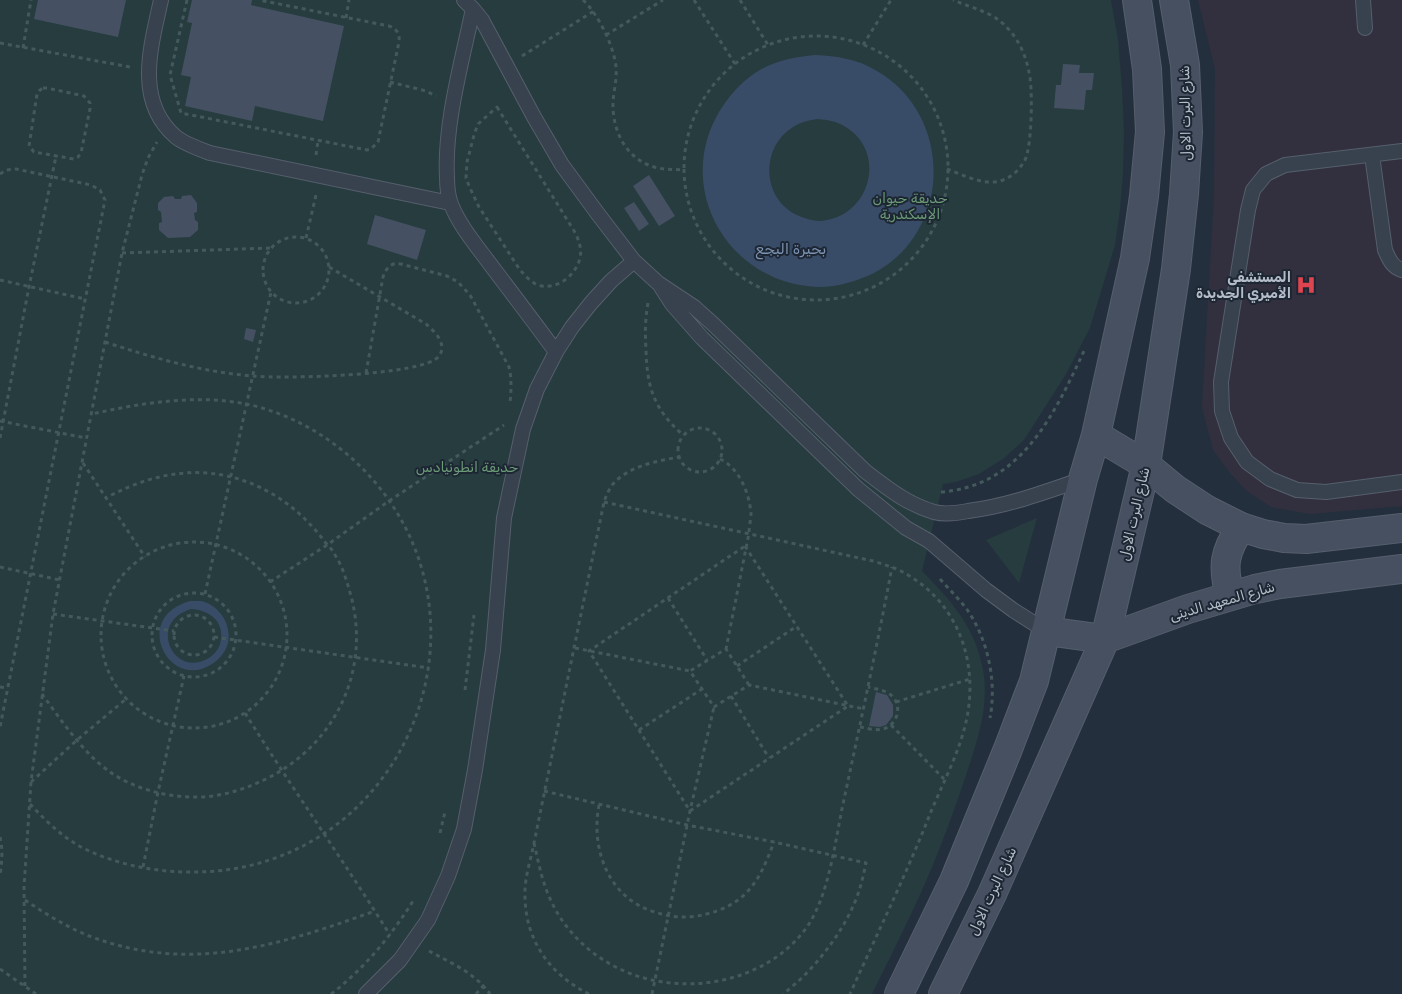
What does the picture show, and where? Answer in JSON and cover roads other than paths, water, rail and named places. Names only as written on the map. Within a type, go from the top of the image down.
[{"type":"main road","points":[[899,994],[954,880],[1034,681],[1083,480],[1096,435],[1135,258],[1144,196],[1150,132],[1147,69],[1137,0]]},
{"type":"main road","name":"شارع البرت الاول","points":[[943,994],[992,894],[1105,639],[1146,465],[1176,269],[1188,132],[1185,65],[1174,0]]},
{"type":"main road","points":[[1096,435],[1146,465],[1175,489],[1207,510],[1241,528],[1277,537],[1306,539],[1402,528]]},
{"type":"main road","points":[[1230,596],[1225,578],[1225,560],[1231,542],[1241,528]]},
{"type":"main road","name":"شارع المعهد الدينى","points":[[1046,631],[1105,639],[1255,589],[1280,584],[1402,569]]},
{"type":"lane","points":[[161,0],[151,46],[149,70],[153,101],[167,127],[178,138],[210,153],[450,203]]},
{"type":"lane","points":[[1363,0],[1365,28]]},
{"type":"lane","points":[[468,5],[482,20],[562,165],[634,261],[658,283],[694,307],[714,324],[865,470],[899,497],[922,508],[950,514],[1019,501],[1083,480]]},
{"type":"lane","points":[[468,5],[449,130],[446,166],[450,203],[459,220],[556,352]]},
{"type":"lane","points":[[1402,151],[1285,165],[1266,174],[1253,190],[1248,210],[1221,382],[1222,411],[1231,438],[1248,462],[1270,480],[1297,490],[1326,492],[1402,482]]},
{"type":"lane","points":[[1372,155],[1385,250],[1390,262],[1399,270],[1402,270]]},
{"type":"lane","points":[[366,994],[400,960],[428,920],[448,876],[464,829],[493,650],[504,518],[523,429],[537,389],[556,352],[590,303],[634,261]]},
{"type":"lane","points":[[658,283],[672,304],[702,338],[858,489],[906,528],[929,542],[992,595],[1046,631]]},
{"type":"lane","points":[[889,514],[899,497]]},
{"type":"water","name":"بحيرة البجع","points":[[815,55],[839,57],[870,67],[902,91],[920,115],[930,143],[934,173],[930,202],[918,230],[900,254],[868,276],[826,287],[787,282],[759,270],[736,251],[718,228],[707,201],[703,172],[706,142],[719,112],[744,81],[769,65],[792,58]],"holes":[[[818,119],[841,124],[858,137],[866,151],[869,166],[868,181],[862,195],[852,208],[839,217],[822,221],[804,218],[787,209],[778,199],[772,187],[769,174],[770,160],[774,148],[782,136],[799,124]]]},
{"type":"water","points":[[190,601],[201,601],[219,611],[226,622],[229,636],[226,649],[218,660],[197,670],[182,668],[171,661],[163,649],[160,636],[162,622],[172,610]],"holes":[[[191,609],[198,610],[215,619],[221,629],[221,636],[219,647],[212,655],[205,660],[193,663],[183,660],[175,654],[170,645],[168,635],[170,625],[178,616]]]},
{"type":"place","name":"المستشفى الأميري الجديدة","points":[[1306,285]]},
{"type":"park label","name":"حديقة حيوان الإسكندرية","points":[[910,206]]},
{"type":"park label","name":"حديقة انطونيادس","points":[[467,467]]}]
